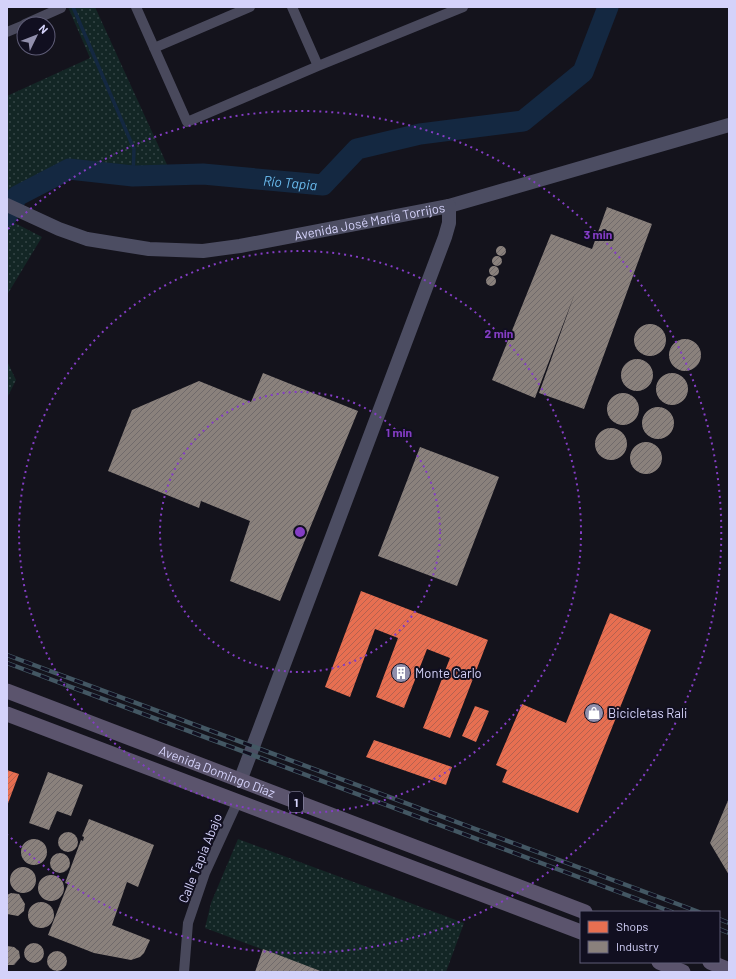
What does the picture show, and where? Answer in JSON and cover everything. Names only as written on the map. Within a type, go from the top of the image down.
[{"type":"main road","name":"Avenida José María Torrijos","points":[[7,205],[37,219],[87,238],[122,246],[176,251],[203,251],[240,246],[449,206],[729,125]]},
{"type":"main road","points":[[240,781],[445,237],[449,223],[449,206]]},
{"type":"main road","name":"Avenida Domingo Díaz","points":[[7,691],[582,911]]},
{"type":"main road","name":"Avenida Domingo Díaz","points":[[7,714],[580,932]]},
{"type":"main road","points":[[661,963],[683,972]]},
{"type":"main road","points":[[712,963],[729,970]]},
{"type":"street","points":[[136,7],[187,122],[452,9],[463,7]]},
{"type":"street","points":[[154,48],[250,7]]},
{"type":"street","points":[[292,7],[318,66]]},
{"type":"street","points":[[43,16],[61,8]]},
{"type":"street","name":"Calle Tapia Abajo","points":[[184,972],[188,923],[205,873],[237,802]]},
{"type":"green space","points":[[68,7],[95,7],[169,169],[59,169],[7,192],[7,96],[90,58]]},
{"type":"green space","points":[[7,219],[42,237],[7,295]]},
{"type":"green space","points":[[7,361],[16,380],[7,398]]},
{"type":"green space","points":[[238,839],[464,923],[446,972],[323,972],[205,928],[211,903]]},
{"type":"building: Shops","name":"Monte Carlo","points":[[361,591],[488,640],[450,738],[423,728],[450,658],[427,649],[404,708],[376,697],[398,638],[375,629],[350,697],[325,687]]},
{"type":"building: Shops","name":"Bicicletas Rali","points":[[610,613],[651,630],[578,813],[502,782],[507,770],[496,765],[522,704],[566,723]]},
{"type":"building: Shops","points":[[475,706],[489,711],[476,742],[462,736]]},
{"type":"building: Shops","points":[[374,740],[452,767],[446,785],[366,757]]},
{"type":"building: Shops","points":[[7,770],[19,774],[7,806]]},
{"type":"building: Industry","points":[[607,207],[652,224],[584,409],[539,393],[575,293],[535,398],[492,380],[551,234],[592,249]]},
{"type":"building: Industry","points":[[499,246],[503,246],[506,251],[503,256],[499,256],[496,253],[496,249]]},
{"type":"building: Industry","points":[[495,256],[499,256],[502,261],[499,266],[495,266],[492,263],[492,259]]},
{"type":"building: Industry","points":[[492,266],[496,266],[499,271],[496,276],[492,276],[489,273],[489,269]]},
{"type":"building: Industry","points":[[489,276],[493,276],[496,281],[493,286],[489,286],[486,283],[486,279]]},
{"type":"building: Industry","points":[[647,324],[653,324],[663,331],[666,340],[665,346],[659,353],[653,356],[647,356],[637,349],[634,343],[634,337],[641,327]]},
{"type":"building: Industry","points":[[682,339],[688,339],[698,346],[701,355],[700,361],[694,368],[688,371],[682,371],[672,364],[669,358],[669,352],[676,342]]},
{"type":"building: Industry","points":[[634,359],[640,359],[650,366],[653,375],[652,381],[646,388],[640,391],[634,391],[624,384],[621,378],[621,372],[628,362]]},
{"type":"building: Industry","points":[[263,373],[358,411],[280,601],[230,581],[250,521],[201,501],[199,508],[108,471],[132,410],[199,381],[251,402]]},
{"type":"building: Industry","points":[[669,373],[675,373],[685,380],[688,389],[687,395],[681,402],[675,405],[669,405],[659,398],[656,392],[656,386],[663,376]]},
{"type":"building: Industry","points":[[620,393],[626,393],[636,400],[639,409],[638,415],[632,422],[626,425],[620,425],[610,418],[607,412],[607,406],[614,396]]},
{"type":"building: Industry","points":[[655,407],[661,407],[671,414],[674,423],[673,429],[667,436],[661,439],[655,439],[645,432],[642,426],[642,420],[649,410]]},
{"type":"building: Industry","points":[[608,428],[614,428],[624,435],[627,444],[626,450],[620,457],[614,460],[608,460],[598,453],[595,447],[595,441],[602,431]]},
{"type":"building: Industry","points":[[643,442],[649,442],[659,449],[662,458],[661,464],[655,471],[649,474],[643,474],[633,467],[630,461],[630,455],[637,445]]},
{"type":"building: Industry","points":[[420,447],[499,477],[457,586],[378,556]]},
{"type":"building: Industry","points":[[48,772],[83,785],[71,816],[57,811],[49,830],[29,823]]},
{"type":"building: Industry","points":[[729,798],[729,875],[710,843]]},
{"type":"building: Industry","points":[[89,819],[154,845],[138,887],[127,882],[112,925],[150,940],[144,953],[140,957],[131,960],[94,953],[48,935],[68,884],[65,883],[81,840],[83,841],[84,837],[82,836]]},
{"type":"building: Industry","points":[[68,832],[75,835],[78,842],[75,849],[68,852],[61,849],[58,842],[61,835]]},
{"type":"building: Industry","points":[[34,839],[43,843],[47,852],[43,861],[34,865],[25,861],[21,852],[25,843]]},
{"type":"building: Industry","points":[[60,853],[67,856],[70,863],[67,870],[60,873],[53,870],[50,863],[53,856]]},
{"type":"building: Industry","points":[[23,867],[32,871],[36,880],[32,889],[23,893],[14,889],[10,880],[14,871]]},
{"type":"building: Industry","points":[[51,875],[60,879],[64,888],[60,897],[51,901],[42,897],[38,888],[42,879]]},
{"type":"building: Industry","points":[[11,893],[19,894],[25,904],[24,911],[18,916],[7,914],[7,895]]},
{"type":"building: Industry","points":[[41,902],[50,906],[54,915],[50,924],[41,928],[32,924],[28,915],[32,906]]},
{"type":"building: Industry","points":[[34,943],[41,946],[44,953],[41,960],[34,963],[27,960],[24,953],[27,946]]},
{"type":"building: Industry","points":[[7,946],[14,947],[19,951],[20,958],[14,965],[7,965]]},
{"type":"building: Industry","points":[[263,949],[323,972],[255,972]]},
{"type":"building: Industry","points":[[57,951],[64,954],[67,961],[64,968],[57,971],[50,968],[47,961],[50,954]]},
{"type":"waterway","points":[[73,7],[134,149],[133,176]]},
{"type":"waterway","name":"Río Tapia","points":[[7,216],[17,196],[69,169],[133,176],[203,174],[323,185],[357,149],[420,134],[523,121],[583,72],[608,7]]},
{"type":"railway","points":[[7,655],[696,911]]},
{"type":"railway","points":[[7,663],[669,911]]},
{"type":"railway","points":[[720,919],[729,923]]},
{"type":"railway","points":[[720,929],[729,933]]},
{"type":"place","name":"Monte Carlo","points":[[401,673]]},
{"type":"place","name":"Bicicletas Rali","points":[[594,713]]}]
